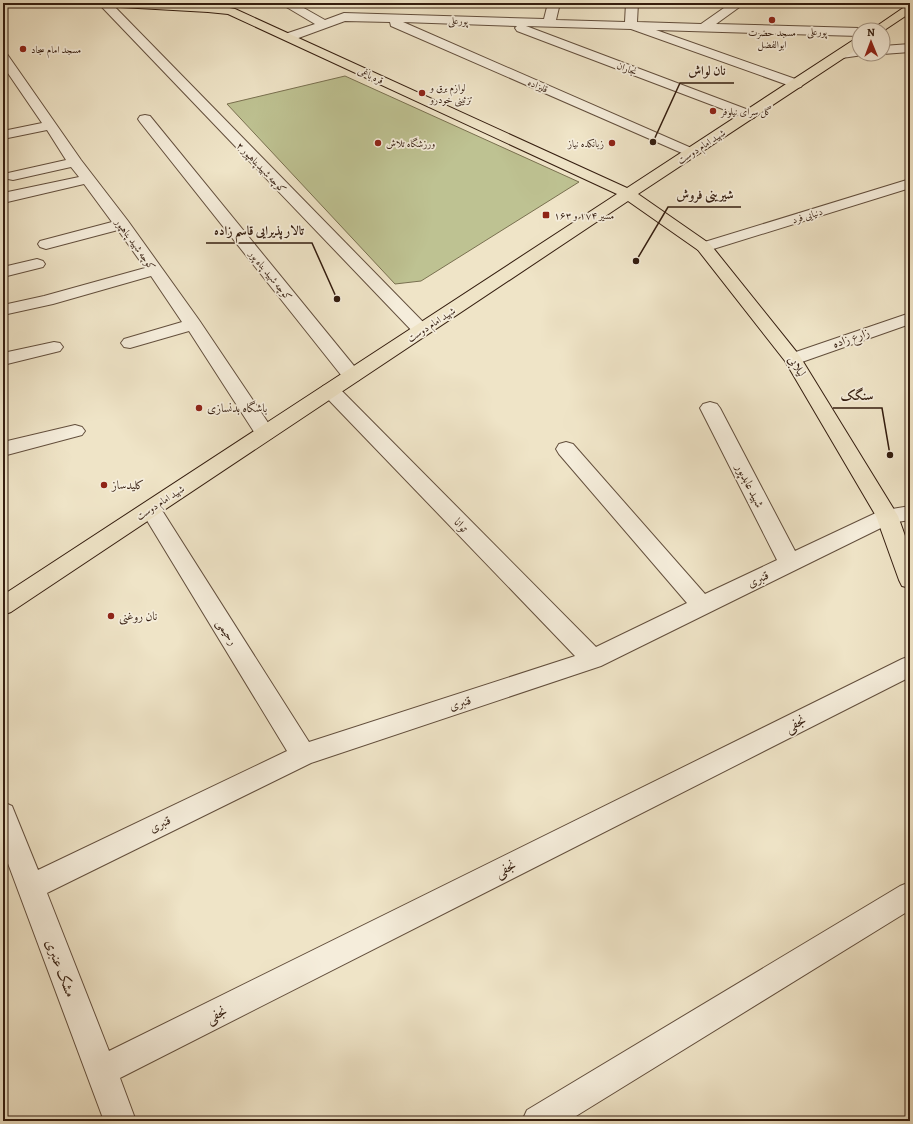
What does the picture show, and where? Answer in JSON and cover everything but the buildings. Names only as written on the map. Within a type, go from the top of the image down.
[{"type":"main road","name":"قره باغی","points":[[103,3],[208,8],[231,11],[628,194]]},
{"type":"main road","points":[[889,22],[910,8]]},
{"type":"main road","name":"شهید امام دوست","points":[[3,606],[796,84],[851,53]]},
{"type":"main road","name":"لیلابی","points":[[628,194],[704,248],[793,359],[887,516],[910,580]]},
{"type":"street","name":"۲ کوچه شهیدپناهپور","points":[[103,3],[421,330]]},
{"type":"street","points":[[287,3],[324,24]]},
{"type":"street","points":[[550,23],[554,3]]},
{"type":"street","points":[[631,25],[632,3]]},
{"type":"street","points":[[704,27],[739,3]]},
{"type":"street","points":[[395,6],[419,19]]},
{"type":"street","name":"پورعلی","points":[[289,37],[344,17],[419,19],[484,15],[505,22],[851,32]]},
{"type":"street","name":"قلیزاده","points":[[385,18],[691,153]]},
{"type":"street","name":"نجاران","points":[[505,22],[749,115]]},
{"type":"street","name":"پورعلی","points":[[631,25],[796,84]]},
{"type":"street","points":[[891,49],[910,48]]},
{"type":"street","name":"کوچه شهید پناهپور","points":[[3,57],[52,125],[75,162],[122,224],[193,324],[265,433]]},
{"type":"street","name":"کوچه شهید پناه پور","points":[[145,119],[352,376]]},
{"type":"street","points":[[3,135],[52,125]]},
{"type":"street","points":[[13,176],[75,162]]},
{"type":"street","points":[[3,198],[88,179]]},
{"type":"street","name":"دنیایی فرد","points":[[704,248],[910,183]]},
{"type":"street","points":[[46,244],[122,224]]},
{"type":"street","points":[[3,272],[37,264]]},
{"type":"street","points":[[3,310],[47,300],[155,270]]},
{"type":"street","name":"زارع زاده","points":[[793,359],[910,318]]},
{"type":"street","points":[[130,343],[193,324]]},
{"type":"street","points":[[3,359],[54,348]]},
{"type":"street","name":"توانا","points":[[330,390],[593,659]]},
{"type":"street","name":"شهید عابدپور","points":[[710,408],[790,563]]},
{"type":"street","points":[[3,449],[75,431]]},
{"type":"street","points":[[566,449],[702,606]]},
{"type":"street","name":"رحیمی","points":[[150,509],[303,755]]},
{"type":"street","name":"قنبری","points":[[31,887],[303,755],[593,659],[887,516],[910,513]]},
{"type":"street","name":"نجفی","points":[[101,1071],[910,666]]},
{"type":"street","name":"مشک عنبری","points":[[3,814],[120,1121]]},
{"type":"street","points":[[538,1121],[910,895]]},
{"type":"green space","name":"ورزشگاه تلاش","points":[[345,76],[579,182],[421,281],[395,284],[227,104]]},
{"type":"place","name":"مسجد حضرت ابوالفضل","points":[[772,20]]},
{"type":"place","name":"مسجد امام سجاد","points":[[23,49]]},
{"type":"place","name":"لوازم برق و تزئینی خودرو","points":[[422,93]]},
{"type":"place","name":"گل سرای نیلوفر","points":[[713,111]]},
{"type":"place","name":"نان لواش","points":[[653,142]]},
{"type":"place","name":"ورزشگاه تلاش","points":[[378,143]]},
{"type":"place","name":"زبانکده نیاز","points":[[612,143]]},
{"type":"place","name":"مسیر ۱۷۴ و ۱۶۳","points":[[546,215]]},
{"type":"place","name":"شیرینی فروش","points":[[636,261]]},
{"type":"place","name":"تالار پذیرایی قاسم زاده","points":[[337,299]]},
{"type":"place","name":"باشگاه بدنسازی","points":[[199,408]]},
{"type":"place","name":"سنگک","points":[[890,455]]},
{"type":"place","name":"کلیدساز","points":[[104,485]]},
{"type":"place","name":"نان روغنی","points":[[111,616]]}]
